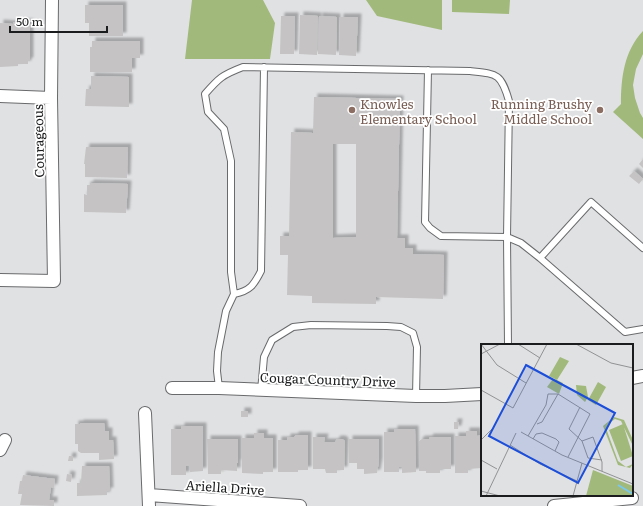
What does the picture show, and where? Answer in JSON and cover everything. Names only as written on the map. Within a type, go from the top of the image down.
[{"type":"street","name":"Courageous","points":[[0,280],[54,281],[51,98],[52,0]]},
{"type":"street","points":[[0,96],[51,98]]},
{"type":"street","points":[[633,378],[643,376]]},
{"type":"street","name":"Cougar Country Drive","points":[[172,388],[219,388],[416,396],[481,394]]},
{"type":"street","points":[[145,413],[149,501]]},
{"type":"street","points":[[554,506],[632,500]]},
{"type":"street","name":"Ariella Drive","points":[[149,501],[300,506]]},
{"type":"lane","points":[[234,294],[244,292],[255,283],[261,271],[264,66]]},
{"type":"lane","points":[[219,388],[217,371],[218,352],[226,311],[234,294],[231,272],[231,161],[224,129],[208,112],[205,94],[224,74],[243,67],[264,66],[470,71],[487,73],[496,76],[504,84],[509,101],[507,237],[508,344]]},
{"type":"lane","points":[[428,70],[425,222],[430,228],[441,236],[507,237],[521,244],[540,258],[625,332],[643,329]]},
{"type":"lane","points":[[540,258],[591,202],[643,248]]},
{"type":"lane","points":[[261,390],[264,357],[272,340],[293,327],[311,325],[387,326],[401,327],[413,333],[417,347],[416,396]]},
{"type":"green space","points":[[192,0],[263,0],[275,23],[270,59],[185,59]]},
{"type":"green space","points":[[366,0],[442,0],[442,30],[377,16]]},
{"type":"green space","points":[[452,0],[510,0],[509,14],[452,12]]},
{"type":"green space","points":[[643,31],[643,54],[636,69],[633,85],[635,98],[643,118],[643,139],[613,112],[621,104],[623,75],[628,56],[632,47]]},
{"type":"building","points":[[85,5],[123,5],[123,36],[89,36],[89,23],[85,23]]},
{"type":"building","points":[[300,15],[318,16],[317,55],[299,54]]},
{"type":"building","points":[[281,16],[295,16],[294,54],[280,54]]},
{"type":"building","points":[[319,16],[337,17],[336,55],[318,54]]},
{"type":"building","points":[[340,17],[358,17],[356,56],[339,55]]},
{"type":"building","points":[[13,22],[30,22],[30,61],[28,61],[28,64],[18,64],[18,66],[0,67],[0,23],[13,24]]},
{"type":"building","points":[[92,41],[140,41],[140,58],[132,58],[132,72],[90,72],[90,47],[92,47]]},
{"type":"building","points":[[91,76],[129,77],[129,107],[85,106],[86,89],[91,89]]},
{"type":"building","points":[[314,97],[400,99],[397,238],[405,238],[405,248],[413,248],[413,254],[444,255],[443,299],[376,297],[376,304],[312,303],[312,296],[287,295],[288,255],[280,255],[280,236],[289,236],[291,132],[313,133]],"holes":[[[333,144],[356,144],[356,237],[333,238]]]},
{"type":"building","points":[[86,147],[128,147],[127,178],[85,177],[84,164]]},
{"type":"building","points":[[643,159],[643,168],[639,164]]},
{"type":"building","points":[[634,171],[643,179],[639,184],[629,176]]},
{"type":"building","points":[[90,183],[128,184],[126,213],[84,212],[84,194],[87,195],[87,185],[90,185]]},
{"type":"building","points":[[241,411],[248,411],[248,417],[241,417]]},
{"type":"building","points":[[454,422],[459,422],[458,429],[454,429]]},
{"type":"building","points":[[104,423],[105,431],[109,431],[109,440],[113,440],[114,459],[99,460],[99,453],[81,453],[78,451],[78,444],[75,444],[75,424]]},
{"type":"building","points":[[181,426],[203,426],[203,471],[190,472],[190,466],[186,466],[186,475],[171,475],[171,429],[181,429]]},
{"type":"building","points":[[394,429],[415,429],[416,472],[402,473],[402,467],[399,467],[399,472],[384,472],[384,432],[394,432]]},
{"type":"building","points":[[466,431],[477,431],[477,436],[481,435],[481,468],[468,469],[468,473],[455,473],[455,436],[466,436]]},
{"type":"building","points":[[254,433],[264,433],[264,438],[273,438],[273,472],[263,472],[263,474],[242,473],[242,438],[254,438]]},
{"type":"building","points":[[296,435],[308,435],[308,470],[298,470],[298,472],[278,472],[278,440],[287,440],[287,437],[294,437]]},
{"type":"building","points":[[313,437],[325,437],[324,442],[335,442],[337,439],[342,439],[345,441],[344,470],[337,470],[337,473],[326,473],[325,469],[313,469]]},
{"type":"building","points":[[430,437],[451,437],[451,469],[440,469],[440,473],[426,473],[426,471],[419,471],[419,441],[422,439],[429,439]]},
{"type":"building","points":[[207,439],[238,439],[237,471],[221,470],[221,474],[208,474]]},
{"type":"building","points":[[349,439],[379,439],[379,461],[377,473],[364,474],[364,469],[357,469],[357,463],[349,463]]},
{"type":"building","points":[[69,456],[73,456],[73,461],[68,461]]},
{"type":"building","points":[[82,466],[109,466],[110,491],[107,491],[107,495],[77,496],[77,483],[81,483]]},
{"type":"building","points":[[67,474],[72,475],[71,482],[66,481]]},
{"type":"building","points":[[23,475],[55,479],[54,488],[51,487],[49,500],[54,500],[54,506],[20,505],[22,494],[18,494],[20,481],[22,481]]},
{"type":"place","name":"Knowles Elementary School","points":[[352,110]]},
{"type":"place","name":"Running Brushy Middle School","points":[[600,110]]}]
